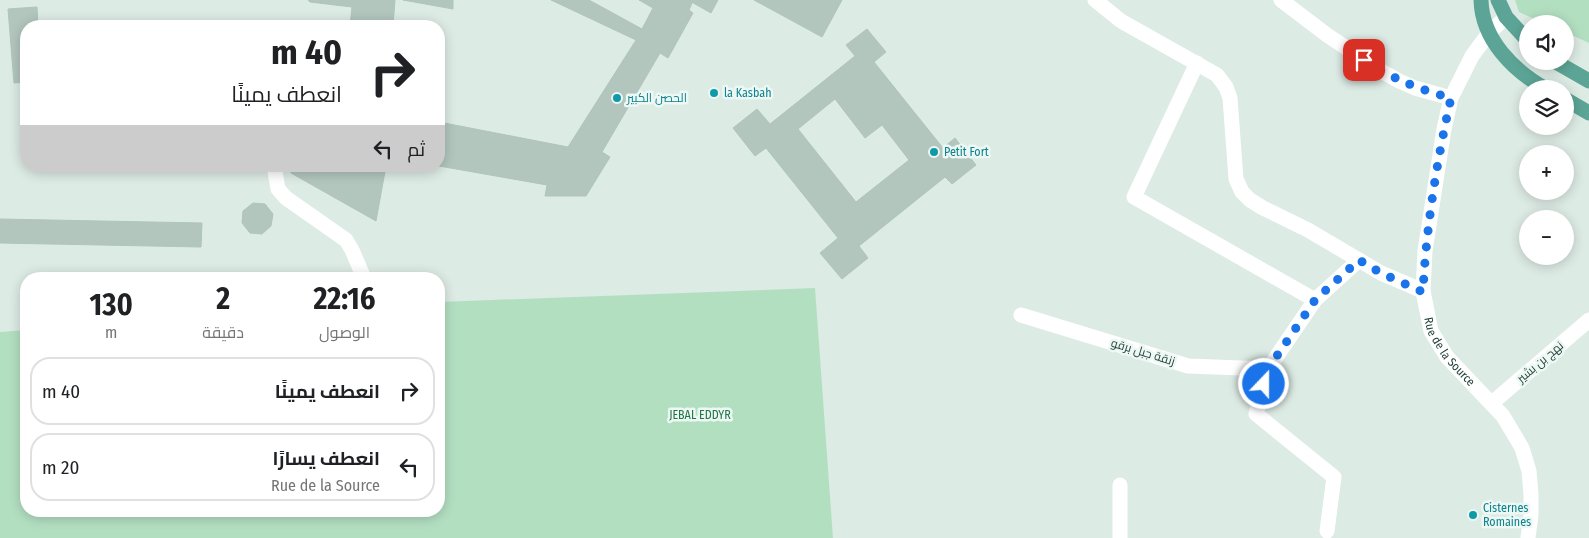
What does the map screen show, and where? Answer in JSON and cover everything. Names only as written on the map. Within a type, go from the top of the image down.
[{"type":"main road","points":[[1481,0],[1489,33],[1507,60],[1530,80]]},
{"type":"main road","points":[[1498,0],[1506,17],[1519,31]]},
{"type":"main road","points":[[1570,70],[1589,81]]},
{"type":"main road","points":[[1574,104],[1589,113]]},
{"type":"street","points":[[1095,0],[1121,21],[1217,75],[1226,87],[1230,98],[1236,179],[1242,192],[1250,200],[1308,230],[1381,273],[1423,292]]},
{"type":"street","points":[[1281,0],[1327,35],[1378,69],[1415,88],[1451,98]]},
{"type":"street","name":"Rue de la Source","points":[[1506,17],[1489,33],[1472,56],[1451,98],[1444,129],[1425,251],[1423,292],[1431,331],[1447,357],[1503,416],[1522,448],[1529,471],[1531,515],[1528,538]]},
{"type":"street","points":[[1197,63],[1134,197],[1315,300]]},
{"type":"street","points":[[275,172],[278,189],[286,198],[346,240],[361,272]]},
{"type":"street","points":[[1327,531],[1334,477],[1256,414],[1268,369],[1315,300],[1359,260]]},
{"type":"street","name":"زنقة جبل برقو","points":[[1021,316],[1188,366],[1268,369]]},
{"type":"street","name":"نهج بن بشير","points":[[1492,403],[1589,320]]},
{"type":"street","points":[[1120,486],[1120,538]]},
{"type":"green space","points":[[1515,0],[1589,0],[1589,43],[1574,36],[1574,15],[1526,15],[1519,12]]},
{"type":"green space","name":"JEBAL EDDYR","points":[[815,288],[833,538],[0,538],[0,332],[20,330],[20,517],[445,517],[445,302]]},
{"type":"building","points":[[308,0],[395,0],[393,20],[351,20],[352,7],[310,2]]},
{"type":"building","points":[[403,0],[453,0],[453,9]]},
{"type":"building","name":"الحصن الكبير","points":[[551,0],[589,0],[642,29],[653,8],[639,0],[688,0],[692,3],[689,10],[693,13],[668,58],[660,53],[602,152],[610,157],[586,196],[545,196],[547,185],[445,167],[445,123],[568,147],[636,40]]},
{"type":"building","points":[[688,0],[718,0],[711,13]]},
{"type":"building","points":[[754,0],[842,0],[822,37]]},
{"type":"building","points":[[37,7],[38,20],[20,20],[20,82],[14,83],[8,9]]},
{"type":"building","name":"Petit Fort","points":[[867,29],[886,52],[874,62],[943,148],[955,138],[976,165],[952,184],[945,177],[859,246],[868,258],[842,279],[820,253],[838,238],[766,148],[755,156],[733,128],[757,109],[770,124],[855,56],[846,45]],"holes":[[[835,99],[865,138],[882,125],[909,160],[856,202],[798,129]]]},
{"type":"building","points":[[385,172],[376,221],[291,173]]},
{"type":"building","points":[[253,203],[265,204],[273,214],[271,226],[262,234],[250,233],[242,223],[243,211]]},
{"type":"building","points":[[0,219],[202,223],[201,247],[0,243]]},
{"type":"place","name":"la Kasbah","points":[[714,93]]},
{"type":"place","name":"الحصن الكبير","points":[[617,98]]},
{"type":"place","name":"Petit Fort","points":[[934,152]]},
{"type":"place","name":"Cisternes Romaines","points":[[1473,515]]},
{"type":"route","points":[[1264,384],[1268,369],[1315,300],[1359,260],[1381,273],[1423,292],[1425,251],[1444,129],[1451,98],[1415,88],[1399,81],[1364,60]]}]
